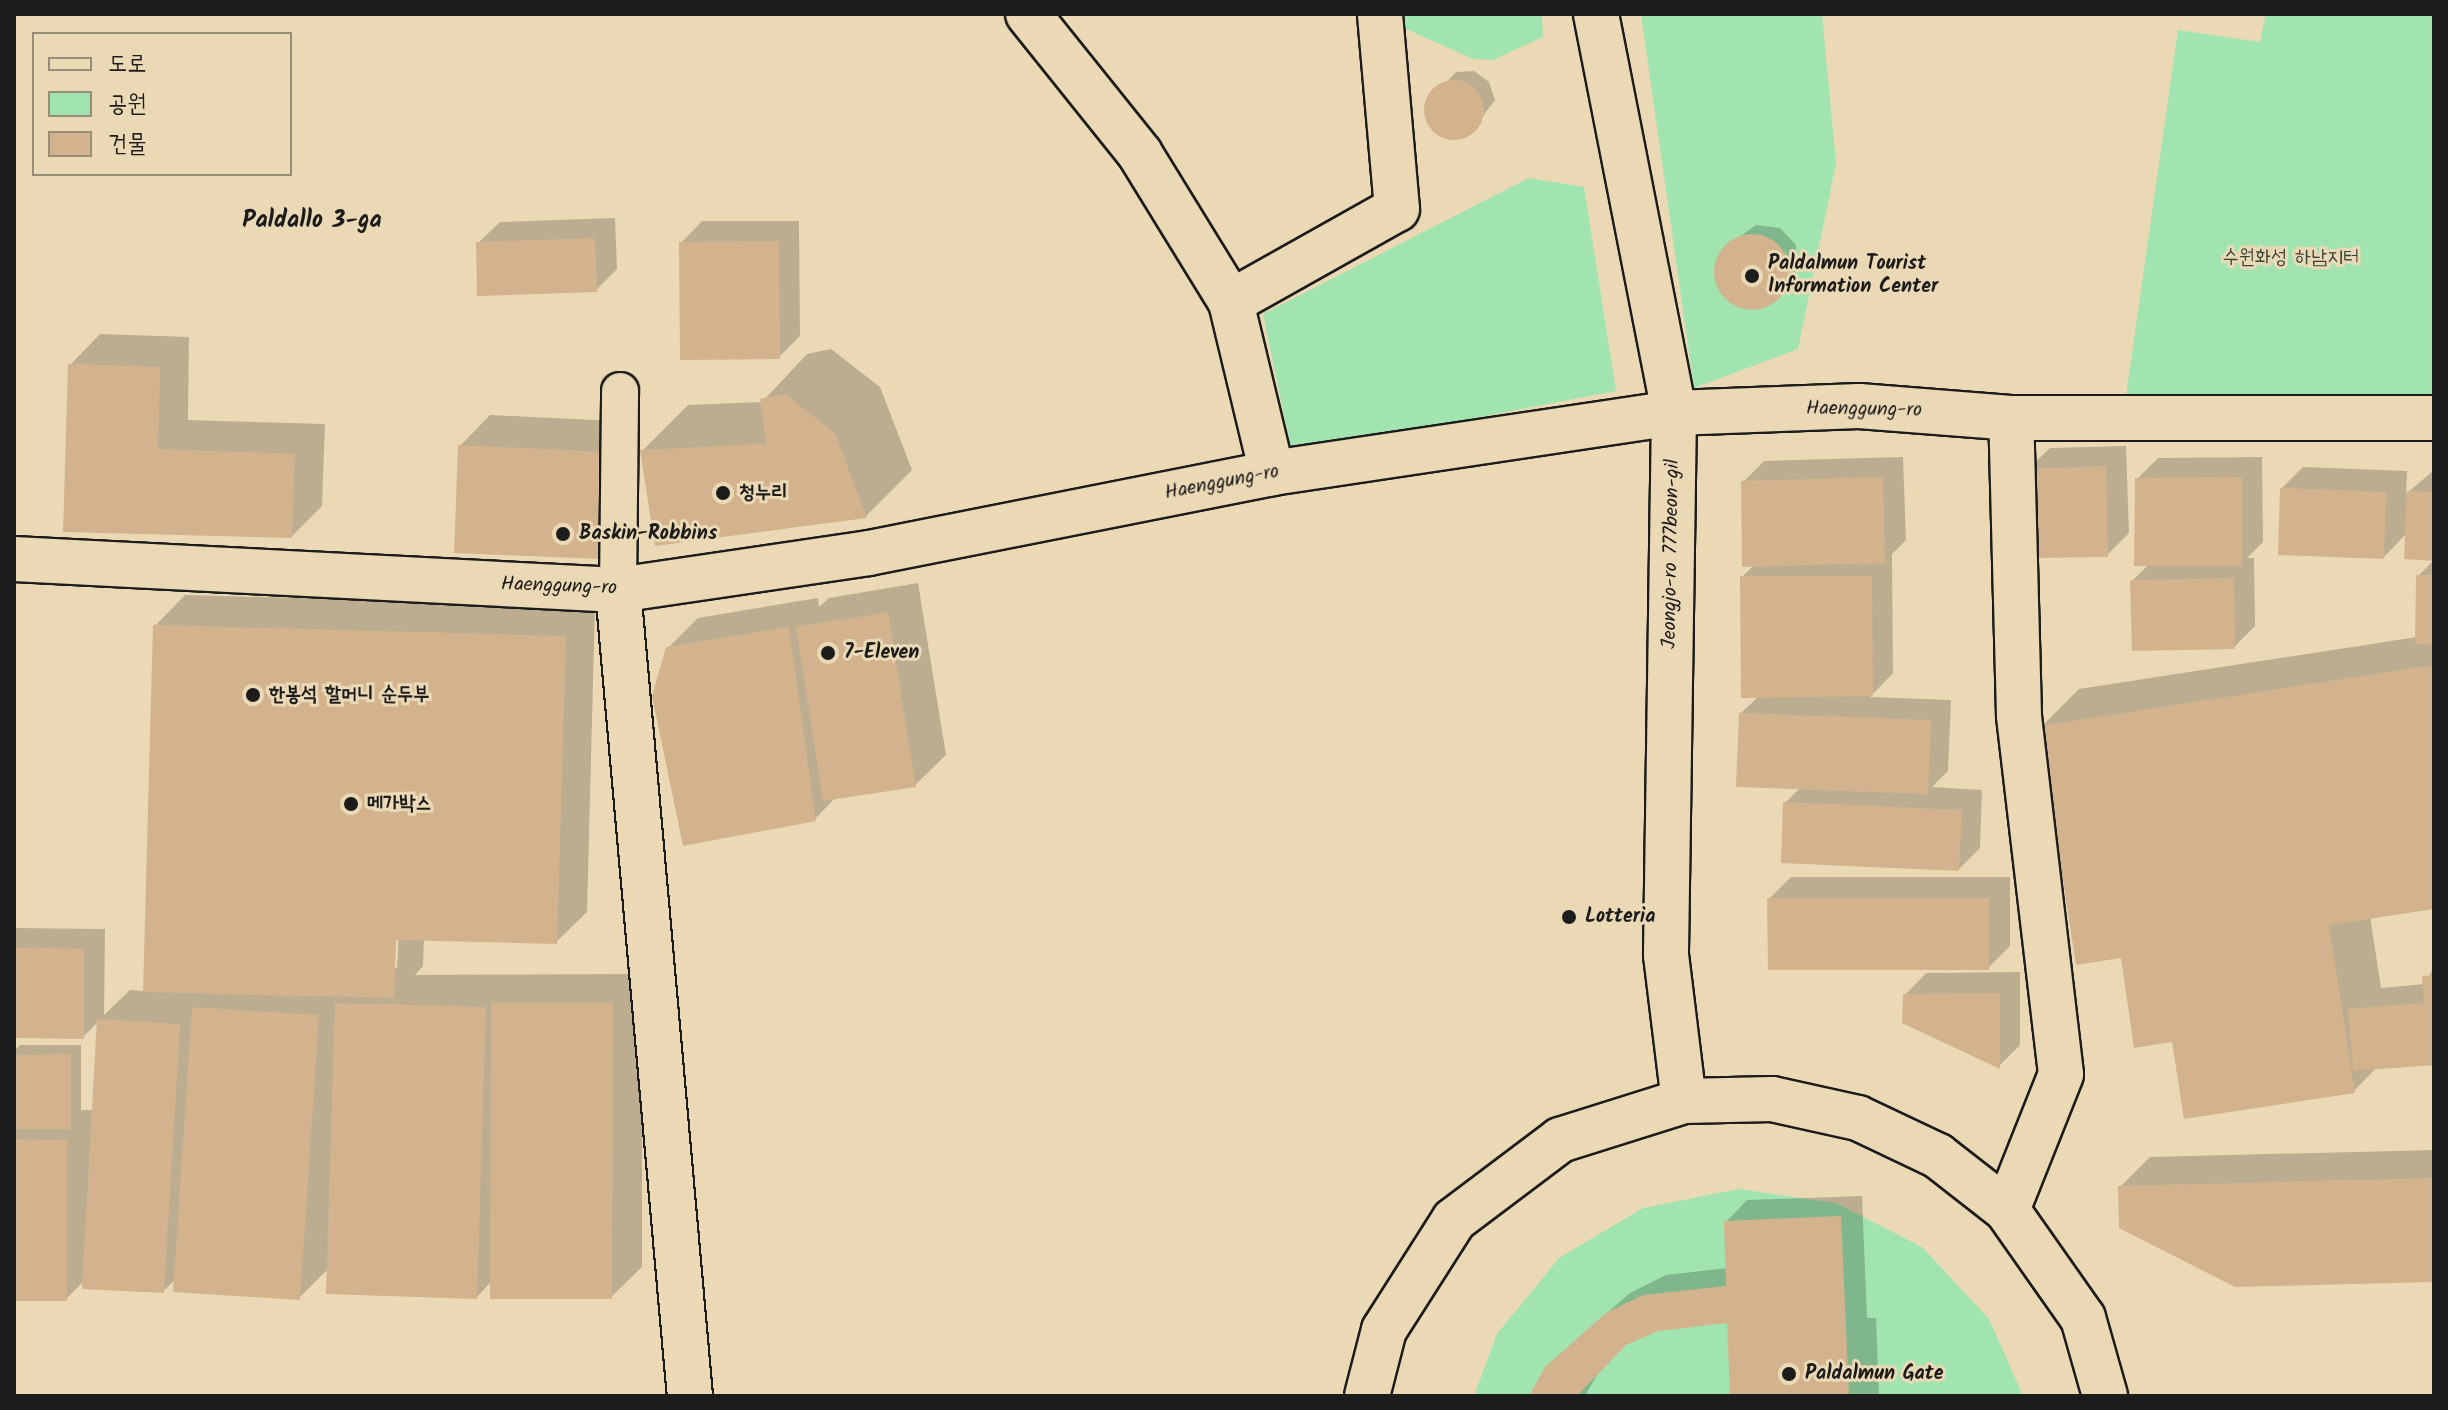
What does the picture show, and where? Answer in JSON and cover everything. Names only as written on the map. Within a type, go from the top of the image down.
[{"type":"street","points":[[1028,14],[1140,154],[1231,302],[1272,473]]},
{"type":"street","points":[[1231,302],[1397,209],[1380,14]]},
{"type":"street","name":"Jeongjo-ro 777beon-gil","points":[[1596,14],[1598,43],[1674,413],[1666,955],[1684,1101]]},
{"type":"street","name":"Haenggung-ro","points":[[14,559],[618,590],[869,553],[1272,473],[1674,413],[1859,406],[2011,418],[2434,418]]},
{"type":"street","points":[[2007,1210],[2061,1074],[2019,715],[2011,418]]},
{"type":"street","points":[[618,590],[690,1396]]},
{"type":"street","points":[[1367,1396],[1384,1330],[1454,1220],[1560,1140],[1684,1101],[1772,1099],[1858,1118],[1938,1156],[2007,1210],[2083,1318],[2105,1396]]},
{"type":"lane","points":[[618,590],[620,391]]},
{"type":"green space","points":[[1404,14],[1542,14],[1543,37],[1493,60],[1473,59],[1406,29]]},
{"type":"green space","points":[[1641,14],[1822,14],[1836,164],[1798,349],[1694,388]]},
{"type":"green space","name":"수원화성 하남지터","points":[[2266,14],[2434,14],[2434,400],[2125,403],[2178,30],[2260,42]]},
{"type":"green space","points":[[1529,178],[1584,187],[1616,391],[1292,453],[1263,314]]},
{"type":"green space","points":[[1739,1189],[1836,1203],[1922,1247],[1989,1319],[2023,1396],[1474,1396],[1497,1334],[1559,1258],[1643,1208]]},
{"type":"building","points":[[1454,80],[1466,82],[1475,89],[1482,98],[1482,122],[1475,131],[1466,138],[1454,140],[1442,138],[1433,131],[1426,122],[1424,110],[1426,98],[1433,89],[1442,82]]},
{"type":"building","name":"Paldalmun Tourist Information Center","points":[[1752,234],[1767,237],[1779,245],[1787,257],[1790,272],[1787,287],[1779,299],[1767,307],[1752,310],[1737,307],[1725,299],[1717,287],[1714,272],[1717,257],[1725,245],[1737,237]]},
{"type":"building","points":[[595,238],[597,292],[477,296],[476,242]]},
{"type":"building","points":[[779,241],[780,359],[680,360],[679,242]]},
{"type":"building","points":[[68,364],[160,367],[158,449],[295,454],[292,538],[63,532]]},
{"type":"building","points":[[785,394],[835,433],[867,518],[655,546],[640,450],[766,444],[760,399]]},
{"type":"building","points":[[458,445],[606,452],[601,559],[454,553]]},
{"type":"building","points":[[2106,466],[2108,557],[2028,558],[2026,469]]},
{"type":"building","points":[[1883,477],[1885,563],[1742,567],[1741,481]]},
{"type":"building","points":[[2242,477],[2242,566],[2134,566],[2135,478]]},
{"type":"building","points":[[2280,488],[2386,492],[2384,559],[2278,555]]},
{"type":"building","points":[[2407,491],[2434,492],[2434,561],[2404,559]]},
{"type":"building","points":[[2416,575],[2434,575],[2434,645],[2415,644]]},
{"type":"building","points":[[1740,576],[1872,576],[1873,696],[1741,698]]},
{"type":"building","points":[[2234,578],[2235,649],[2132,651],[2130,580]]},
{"type":"building","points":[[888,612],[916,787],[823,801],[796,627]]},
{"type":"building","points":[[153,625],[566,636],[557,944],[396,940],[394,998],[143,992]]},
{"type":"building","points":[[789,627],[816,821],[683,846],[652,696],[666,647]]},
{"type":"building","points":[[2434,665],[2434,909],[2329,925],[2355,1093],[2184,1119],[2172,1042],[2134,1048],[2121,958],[2076,965],[2039,726]]},
{"type":"building","points":[[1739,713],[1931,720],[1928,794],[1736,787]]},
{"type":"building","points":[[1783,802],[1962,810],[1959,871],[1781,863]]},
{"type":"building","points":[[1767,898],[1989,898],[1989,970],[1768,970]]},
{"type":"building","points":[[14,948],[84,949],[84,1039],[14,1038]]},
{"type":"building","points":[[2434,975],[2434,1065],[2353,1071],[2348,1009],[2424,1003],[2422,976]]},
{"type":"building","points":[[2000,993],[2000,1069],[1902,1023],[1903,994]]},
{"type":"building","points":[[335,1003],[486,1007],[477,1299],[326,1294]]},
{"type":"building","points":[[491,1003],[613,1003],[612,1299],[490,1299]]},
{"type":"building","points":[[192,1007],[319,1015],[300,1300],[173,1292]]},
{"type":"building","points":[[97,1019],[180,1024],[164,1293],[82,1289]]},
{"type":"building","points":[[71,1054],[71,1129],[14,1129],[14,1055]]},
{"type":"building","points":[[14,1139],[67,1140],[67,1301],[14,1301]]},
{"type":"building","points":[[2434,1178],[2434,1282],[2235,1287],[2119,1228],[2118,1186]]},
{"type":"building","points":[[1841,1216],[1849,1396],[1730,1396],[1727,1323],[1658,1331],[1626,1345],[1577,1396],[1529,1396],[1545,1367],[1606,1313],[1643,1295],[1726,1286],[1724,1221]]},
{"type":"place","name":"Paldalmun Tourist Information Center","points":[[1752,276]]},
{"type":"place","name":"청누리","points":[[723,493]]},
{"type":"place","name":"Baskin-Robbins","points":[[563,534]]},
{"type":"place","name":"7-Eleven","points":[[828,653]]},
{"type":"place","name":"한봉석 할머니 순두부","points":[[253,695]]},
{"type":"place","name":"메가박스","points":[[351,804]]},
{"type":"place","name":"Lotteria","points":[[1569,917]]},
{"type":"place","name":"Paldalmun Gate","points":[[1789,1374]]},
{"type":"district","name":"Paldallo 3-ga","points":[[312,221]]}]
